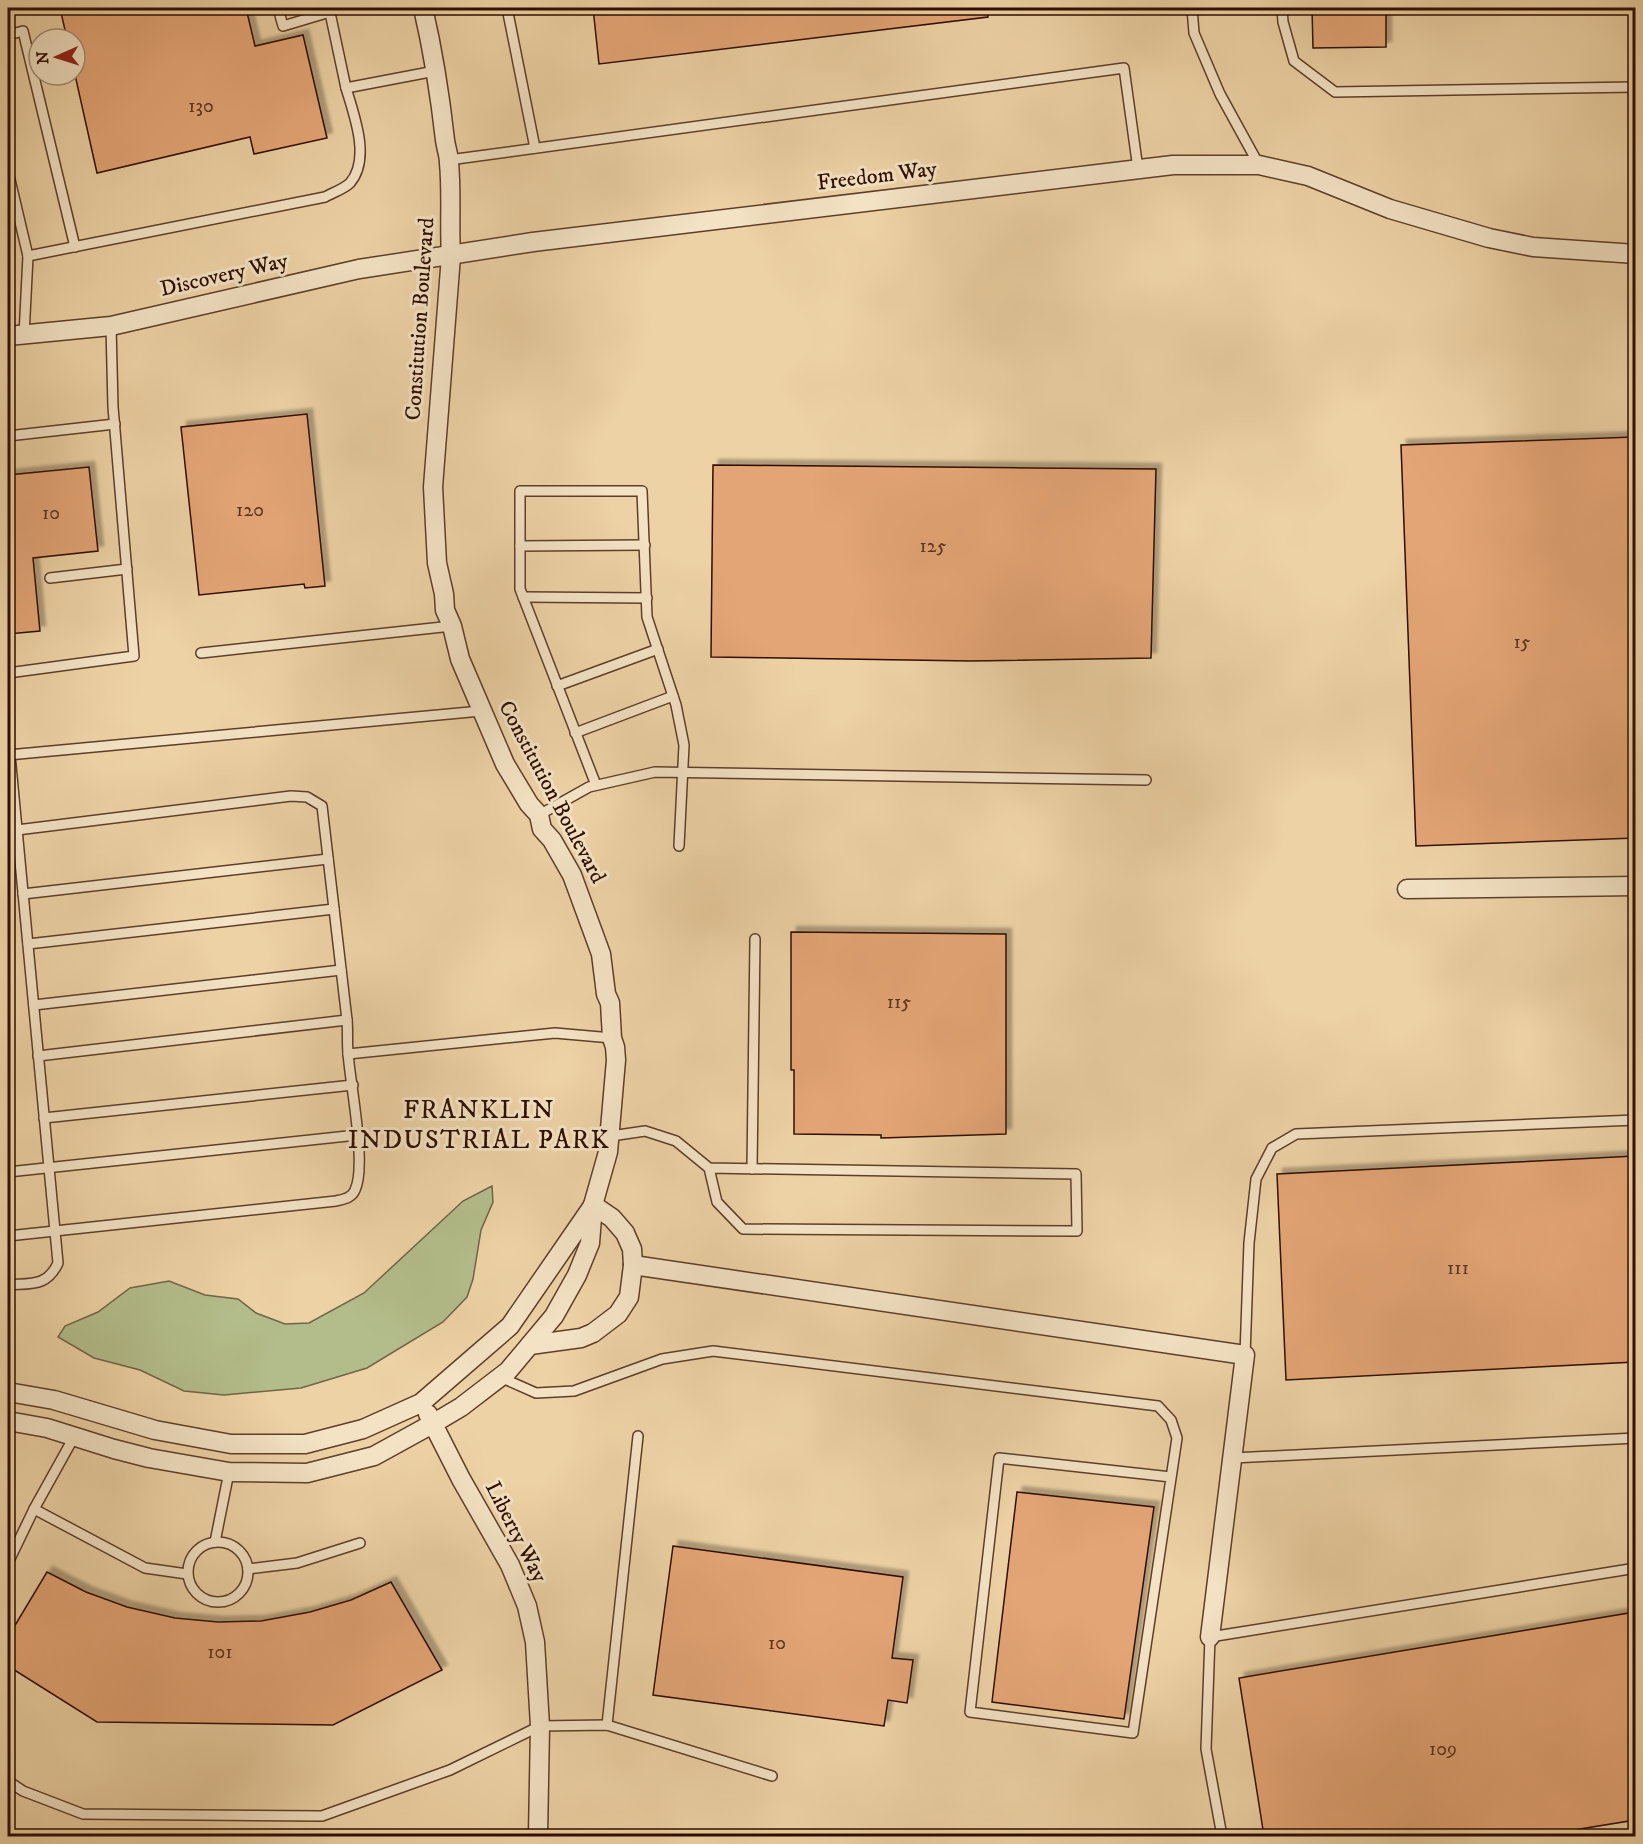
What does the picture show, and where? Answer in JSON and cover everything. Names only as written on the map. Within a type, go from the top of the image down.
[{"type":"street","name":"Constitution Boulevard","points":[[8,1421],[47,1428],[149,1458],[229,1472],[307,1473],[374,1456],[461,1407],[508,1371],[554,1316],[577,1275],[590,1243],[593,1205],[611,1136],[610,1122],[616,1060],[610,1004],[606,994],[601,954],[572,875],[552,840],[542,829],[539,815],[529,804],[505,765],[481,711],[460,660],[452,626],[445,610],[444,594],[436,562],[433,487],[451,256],[449,160],[435,58],[423,8]]},
{"type":"street","name":"Freedom Way","points":[[451,256],[557,239],[1138,169],[1200,164],[1259,165],[1308,176],[1390,209],[1479,235],[1533,247],[1635,254]]},
{"type":"street","name":"Discovery Way","points":[[16,335],[111,326],[359,269],[451,256]]},
{"type":"street","points":[[1407,889],[1635,886]]},
{"type":"street","name":"Constitution Boulevard","points":[[8,1392],[54,1400],[155,1430],[231,1444],[305,1444],[363,1429],[421,1403],[510,1326],[593,1205]]},
{"type":"street","points":[[530,1345],[581,1338],[606,1326],[618,1314],[629,1297],[633,1265],[632,1249],[625,1233],[612,1218],[593,1205]]},
{"type":"street","points":[[633,1265],[1245,1354],[1210,1637]]},
{"type":"street","name":"Liberty Way","points":[[421,1403],[510,1565],[527,1606],[535,1642],[540,1726],[538,1836]]},
{"type":"lane","points":[[28,256],[325,197],[350,183],[360,162],[358,130],[329,10],[283,26],[278,8]]},
{"type":"lane","points":[[507,8],[535,148]]},
{"type":"lane","points":[[1192,8],[1194,33],[1220,94],[1259,165]]},
{"type":"lane","points":[[1282,8],[1283,22],[1294,61],[1335,92],[1635,87]]},
{"type":"lane","points":[[8,35],[23,31],[75,247]]},
{"type":"lane","points":[[449,160],[1124,68],[1138,169]]},
{"type":"lane","points":[[346,88],[435,71]]},
{"type":"lane","points":[[8,171],[28,256],[16,335]]},
{"type":"lane","points":[[8,673],[134,656],[115,424],[111,326]]},
{"type":"lane","points":[[8,436],[115,424]]},
{"type":"lane","points":[[596,785],[520,589],[520,491],[642,490],[647,616],[673,696],[684,745],[679,846]]},
{"type":"lane","points":[[520,546],[645,544]]},
{"type":"lane","points":[[50,578],[127,569]]},
{"type":"lane","points":[[523,597],[647,598]]},
{"type":"lane","points":[[201,653],[452,626]]},
{"type":"lane","points":[[557,686],[658,649]]},
{"type":"lane","points":[[575,733],[673,696]]},
{"type":"lane","points":[[8,1285],[39,1282],[52,1275],[58,1263],[9,755],[481,711]]},
{"type":"lane","points":[[539,815],[589,787],[655,772],[1146,780]]},
{"type":"lane","points":[[8,1236],[336,1201],[351,1197],[356,1189],[359,1168],[347,1020],[322,806],[307,797],[291,796],[17,830]]},
{"type":"lane","points":[[23,894],[328,860]]},
{"type":"lane","points":[[28,944],[334,909]]},
{"type":"lane","points":[[752,1169],[755,939]]},
{"type":"lane","points":[[34,1005],[341,970]]},
{"type":"lane","points":[[38,1056],[347,1020]]},
{"type":"lane","points":[[348,1054],[555,1033],[612,1038]]},
{"type":"lane","points":[[44,1118],[353,1085]]},
{"type":"lane","points":[[1245,1354],[1249,1243],[1256,1179],[1272,1148],[1296,1134],[1635,1120]]},
{"type":"lane","points":[[611,1136],[645,1131],[676,1141],[710,1168],[1076,1174],[1077,1231],[743,1229],[717,1202],[710,1168]]},
{"type":"lane","points":[[8,1172],[357,1136]]},
{"type":"lane","points":[[500,1377],[536,1393],[574,1391],[662,1359],[713,1351],[1158,1406],[1171,1420],[1177,1438],[1133,1733],[970,1712],[999,1458],[1171,1477]]},
{"type":"lane","points":[[608,1725],[638,1436]]},
{"type":"lane","points":[[8,1563],[34,1509],[74,1437]]},
{"type":"lane","points":[[1233,1458],[1635,1438]]},
{"type":"lane","points":[[215,1542],[229,1472]]},
{"type":"lane","points":[[34,1509],[145,1568],[187,1575]]},
{"type":"lane","points":[[215,1542],[224,1542],[233,1546],[240,1552],[248,1569],[247,1578],[237,1594],[220,1602],[202,1598],[190,1584],[187,1575],[188,1565],[198,1549],[215,1542]]},
{"type":"lane","points":[[248,1569],[297,1563],[360,1543]]},
{"type":"lane","points":[[1222,1836],[1206,1749],[1210,1637],[1635,1568]]},
{"type":"lane","points":[[8,1781],[23,1791],[83,1814],[322,1816],[450,1770],[540,1726],[608,1725],[772,1776]]},
{"type":"green space","points":[[492,1186],[493,1202],[481,1230],[473,1279],[467,1297],[443,1322],[367,1368],[301,1388],[224,1395],[184,1391],[140,1370],[94,1358],[58,1337],[65,1326],[98,1312],[130,1288],[169,1281],[205,1295],[238,1299],[256,1313],[285,1324],[309,1323],[364,1293],[463,1201]]},
{"type":"building","points":[[60,8],[246,8],[255,46],[303,35],[327,138],[254,154],[250,137],[97,173],[78,87],[87,87],[87,27],[64,27]]},
{"type":"building","points":[[593,8],[987,8],[988,17],[599,64]]},
{"type":"building","points":[[1312,8],[1386,8],[1386,47],[1313,48]]},
{"type":"building","points":[[307,414],[325,586],[305,588],[304,584],[199,595],[181,427]]},
{"type":"building","points":[[1635,437],[1635,838],[1416,846],[1401,445]]},
{"type":"building","points":[[713,465],[1156,469],[1151,658],[971,661],[711,657]]},
{"type":"building","points":[[89,467],[98,551],[33,558],[40,631],[8,634],[8,475]]},
{"type":"building","points":[[791,932],[1006,934],[1006,1134],[881,1138],[881,1135],[794,1134],[794,1070],[791,1070]]},
{"type":"building","points":[[1635,1156],[1635,1362],[1286,1380],[1277,1174]]},
{"type":"building","points":[[1017,1492],[1154,1507],[1124,1719],[992,1702]]},
{"type":"building","points":[[673,1546],[903,1577],[892,1658],[913,1660],[907,1703],[888,1700],[884,1726],[653,1695]]},
{"type":"building","points":[[47,1572],[86,1592],[127,1607],[175,1618],[218,1622],[261,1621],[310,1612],[351,1600],[391,1582],[442,1670],[333,1725],[97,1722],[8,1666],[8,1637]]},
{"type":"building","points":[[1635,1612],[1635,1820],[1537,1836],[1264,1836],[1239,1678]]},
{"type":"district","name":"FRANKLIN INDUSTRIAL PARK","points":[[479,1125]]}]
